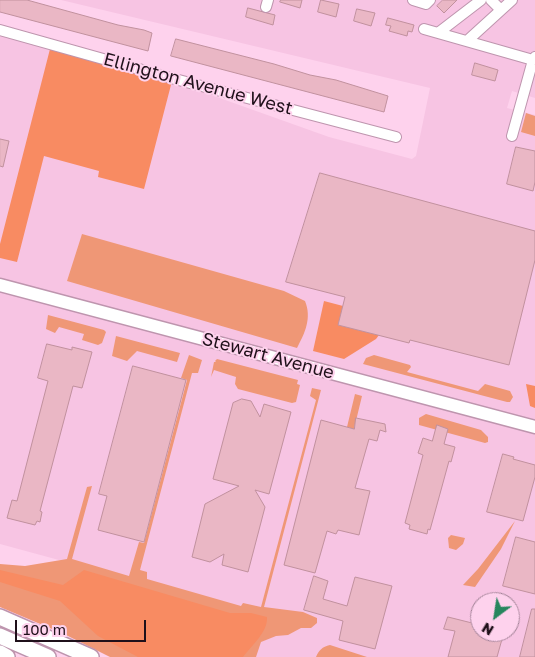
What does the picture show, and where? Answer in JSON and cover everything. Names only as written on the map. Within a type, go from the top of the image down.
[{"type":"highway","points":[[0,616],[91,657]]},
{"type":"highway","points":[[0,636],[48,657]]},
{"type":"highway","points":[[0,653],[7,657]]},
{"type":"main road","name":"Stewart Avenue","points":[[0,285],[535,427]]},
{"type":"street","points":[[413,0],[428,2]]},
{"type":"street","points":[[438,33],[481,0]]},
{"type":"street","points":[[491,0],[501,10]]},
{"type":"street","points":[[467,42],[512,0]]},
{"type":"street","points":[[424,29],[534,59],[512,136]]},
{"type":"street","name":"Ellington Avenue West","points":[[0,30],[168,77],[396,137]]},
{"type":"shaded area","points":[[61,0],[535,0],[535,98],[512,91],[507,108],[535,115],[535,657],[249,657],[81,566],[0,544],[0,35],[172,81],[329,137],[412,159],[416,156],[430,88]]},
{"type":"shaded area","points":[[50,49],[172,81],[144,189],[98,177],[99,171],[44,156],[17,262],[0,258],[0,244]]},
{"type":"shaded area","points":[[526,113],[535,116],[535,136],[521,132]]},
{"type":"shaded area","points":[[82,234],[284,291],[305,301],[308,319],[297,348],[67,281]]},
{"type":"shaded area","points":[[324,301],[343,306],[338,325],[379,335],[376,339],[344,359],[313,351]]},
{"type":"shaded area","points":[[48,315],[104,330],[106,332],[102,343],[98,345],[82,340],[84,334],[59,327],[55,333],[46,329]]},
{"type":"shaded area","points":[[116,336],[180,353],[177,362],[137,351],[127,361],[112,356]]},
{"type":"shaded area","points":[[189,355],[202,360],[198,373],[192,373],[140,570],[147,572],[147,579],[241,606],[243,603],[261,607],[316,400],[310,396],[312,388],[321,390],[264,607],[303,612],[317,618],[317,623],[311,628],[301,628],[288,635],[276,636],[261,642],[256,657],[110,657],[64,634],[0,607],[0,564],[25,566],[67,559],[87,487],[92,486],[72,559],[129,576],[139,542],[144,543],[187,380],[181,378]]},
{"type":"shaded area","points":[[374,355],[410,365],[411,367],[407,372],[478,391],[485,384],[510,391],[513,397],[510,402],[507,402],[363,364],[366,358]]},
{"type":"shaded area","points":[[217,359],[298,380],[297,384],[300,385],[296,402],[292,403],[238,389],[235,384],[236,377],[214,370],[211,377],[214,362]]},
{"type":"shaded area","points":[[526,384],[535,386],[535,408],[530,406]]},
{"type":"shaded area","points":[[355,394],[362,396],[354,429],[347,427]]},
{"type":"shaded area","points":[[426,414],[481,430],[488,437],[488,442],[485,443],[419,425],[419,418]]},
{"type":"shaded area","points":[[515,521],[501,549],[475,587],[463,585],[478,569]]},
{"type":"shaded area","points":[[451,535],[465,538],[463,544],[456,550],[449,548],[448,538]]},
{"type":"shaded area","points":[[0,570],[63,585],[84,570],[230,613],[251,613],[267,617],[267,623],[255,643],[243,657],[138,657],[98,636],[60,601],[0,582]]},
{"type":"shaded area","points":[[330,645],[367,657],[316,657],[321,649]]},
{"type":"building","points":[[0,0],[27,0],[118,25],[144,30],[152,33],[148,51],[0,12]]},
{"type":"building","points":[[281,0],[302,0],[300,8],[280,2]]},
{"type":"building","points":[[321,0],[339,4],[336,17],[318,12]]},
{"type":"building","points":[[443,0],[457,0],[444,13],[437,6]]},
{"type":"building","points":[[248,8],[275,15],[273,25],[246,17]]},
{"type":"building","points":[[357,9],[375,13],[371,26],[354,21]]},
{"type":"building","points":[[388,18],[414,25],[412,32],[408,31],[407,36],[389,31],[391,26],[386,25]]},
{"type":"building","points":[[176,39],[310,75],[336,80],[388,96],[384,112],[171,56]]},
{"type":"building","points":[[475,63],[498,70],[495,81],[472,75]]},
{"type":"building","points":[[0,139],[9,141],[3,167],[0,166]]},
{"type":"building","points":[[516,147],[535,151],[535,182],[533,191],[507,184]]},
{"type":"building","points":[[320,173],[535,231],[535,260],[509,365],[410,340],[409,343],[338,325],[345,297],[286,282]]},
{"type":"building","points":[[47,344],[72,350],[72,347],[92,352],[82,388],[73,386],[40,511],[42,512],[40,522],[37,521],[35,525],[7,518],[12,500],[17,501],[48,381],[38,378]]},
{"type":"building","points":[[133,366],[186,380],[144,542],[98,530],[107,496],[99,494]]},
{"type":"building","points":[[242,399],[251,401],[260,417],[264,404],[291,412],[269,494],[255,490],[265,507],[248,572],[222,565],[224,554],[210,562],[192,557],[205,504],[239,486],[213,479],[233,403]]},
{"type":"building","points":[[356,418],[385,424],[386,432],[380,430],[377,441],[369,439],[355,488],[370,491],[359,535],[338,530],[336,534],[327,531],[315,573],[284,565],[321,420],[354,429]]},
{"type":"building","points":[[437,425],[448,429],[444,444],[455,447],[451,462],[449,461],[430,530],[428,529],[427,534],[409,529],[410,525],[405,523],[423,455],[418,453],[423,438],[432,441]]},
{"type":"building","points":[[503,454],[535,465],[535,477],[523,521],[487,512]]},
{"type":"building","points":[[516,537],[535,542],[535,594],[503,586]]},
{"type":"building","points":[[314,576],[328,581],[323,599],[347,606],[355,577],[392,586],[375,649],[339,640],[343,621],[304,610]]},
{"type":"building","points":[[532,609],[535,609],[535,657],[520,657]]},
{"type":"building","points":[[448,617],[470,622],[470,642],[501,642],[497,657],[448,657],[455,631],[444,629]]}]
